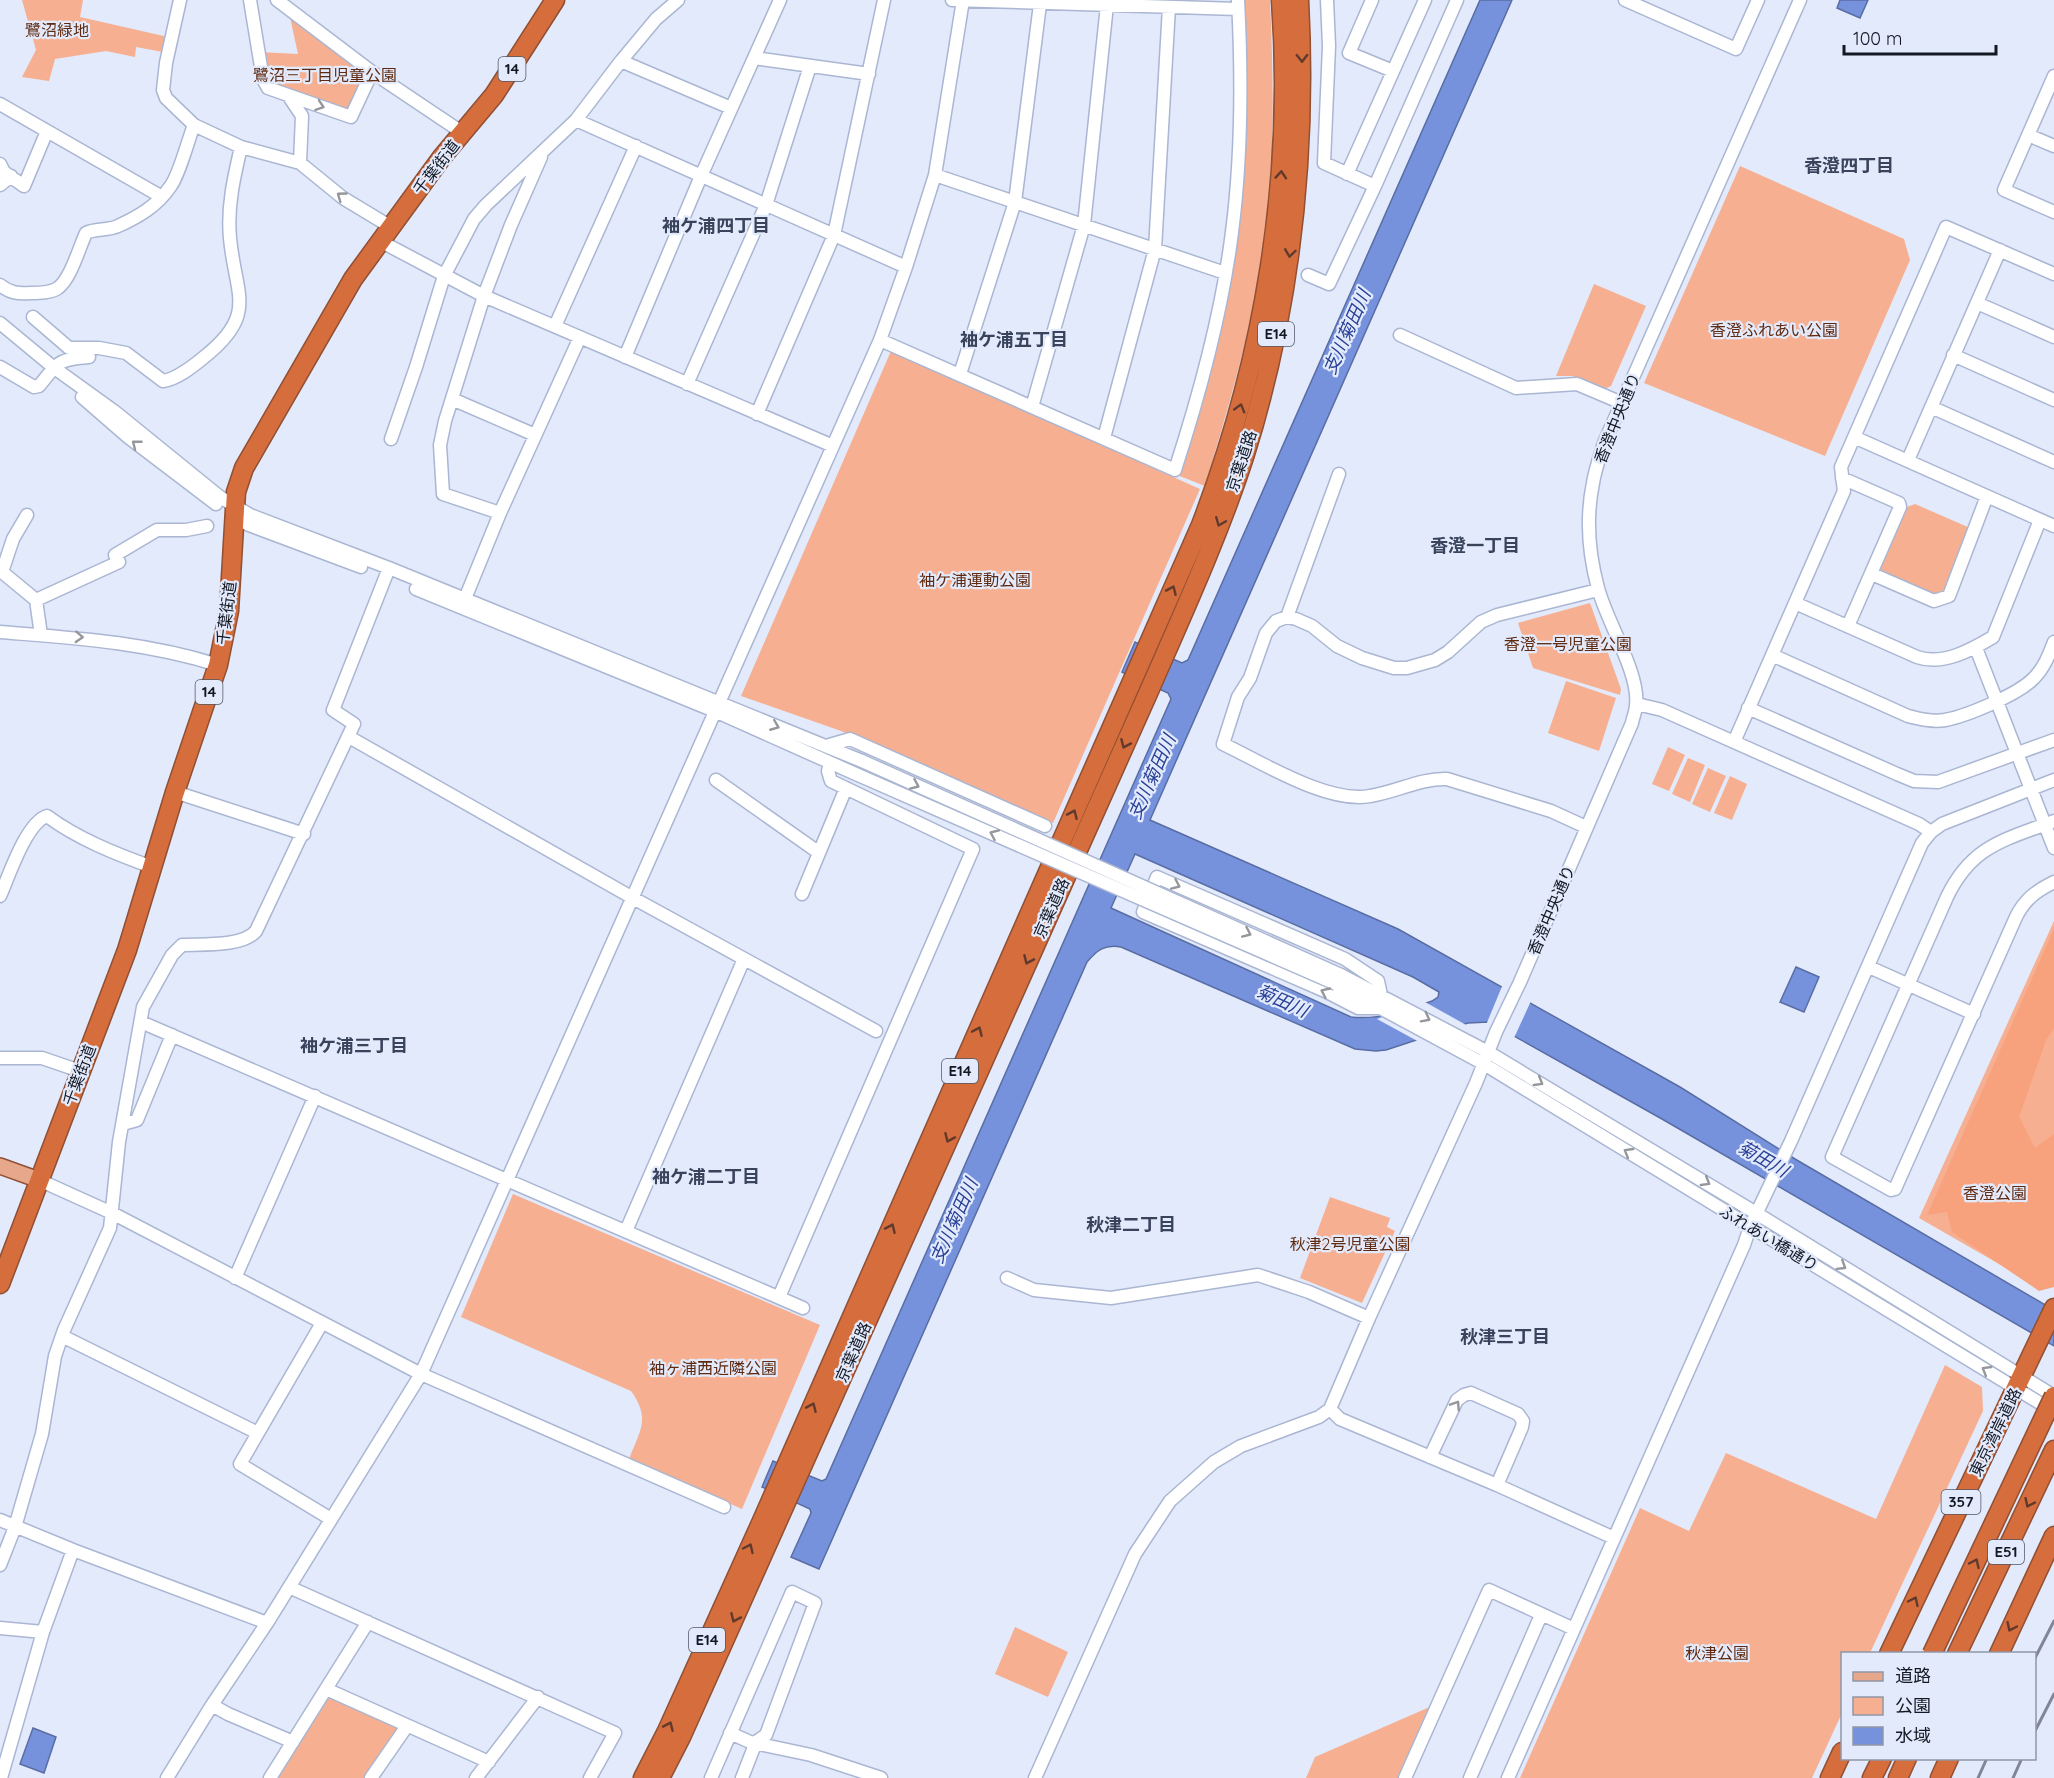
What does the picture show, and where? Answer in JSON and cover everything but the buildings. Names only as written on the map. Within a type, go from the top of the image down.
[{"type":"highway","name":"千葉街道","points":[[0,1284],[127,950],[175,792],[218,665],[230,602],[236,492],[248,460],[353,279],[442,157],[494,95],[555,0]]},
{"type":"highway","name":"京葉道路","points":[[660,1778],[681,1737],[777,1504],[1131,682],[1201,525],[1218,480],[1247,383],[1258,336],[1274,242],[1281,173],[1284,106],[1281,0]]},
{"type":"highway","name":"京葉道路","points":[[795,1463],[1149,691],[1209,551],[1245,455],[1273,350],[1293,236],[1302,87],[1299,0]]},
{"type":"highway","name":"東京湾岸道路","points":[[1889,1652],[2054,1308]]},
{"type":"highway","name":"E51","points":[[1932,1652],[2054,1396]]},
{"type":"highway","name":"E51","points":[[1957,1652],[2054,1450]]},
{"type":"highway","name":"京葉道路","points":[[643,1778],[777,1504]]},
{"type":"highway","points":[[1999,1652],[2054,1536]]},
{"type":"highway","points":[[1830,1778],[1841,1754]]},
{"type":"highway","points":[[1872,1778],[1881,1760]]},
{"type":"highway","points":[[1940,1778],[1948,1760]]},
{"type":"main road","points":[[0,1166],[39,1180]]},
{"type":"street","points":[[180,0],[166,63],[163,90],[166,98],[194,125],[242,147],[300,163],[386,234],[444,276],[484,296],[833,446]]},
{"type":"street","points":[[250,0],[263,79],[268,88],[351,117],[372,72]]},
{"type":"street","points":[[278,0],[372,72],[463,133]]},
{"type":"street","points":[[391,440],[444,276],[474,219],[486,204],[576,120],[656,19],[678,0]]},
{"type":"street","points":[[625,357],[701,176],[780,0]]},
{"type":"street","points":[[758,414],[834,235],[884,0]]},
{"type":"street","points":[[167,1778],[267,1623],[421,1374],[880,340],[935,175],[959,0],[1169,7],[1238,5],[1241,62],[1239,145],[1233,231],[1196,405],[1175,470],[880,340]]},
{"type":"street","points":[[1327,0],[1329,46],[1324,163],[1375,186]]},
{"type":"street","points":[[1372,0],[1349,52],[1393,71]]},
{"type":"street","points":[[1347,174],[1425,0]]},
{"type":"street","points":[[1308,275],[1329,284],[1457,0]]},
{"type":"street","points":[[1634,2],[1736,49],[1758,0]]},
{"type":"street","name":"香澄中央通り","points":[[1330,1409],[1484,1064],[1495,1034],[1520,982],[1632,723],[1637,704],[1633,681],[1598,590],[1590,537],[1593,482],[1604,443],[1800,0]]},
{"type":"street","points":[[960,374],[1015,202],[1040,4]]},
{"type":"street","points":[[1032,407],[1084,225],[1107,5]]},
{"type":"street","points":[[1104,438],[1155,249],[1169,7]]},
{"type":"street","points":[[754,58],[869,74]]},
{"type":"street","points":[[621,61],[731,108]]},
{"type":"street","points":[[687,384],[766,205],[810,66]]},
{"type":"street","points":[[2053,80],[2004,190],[2054,212]]},
{"type":"street","points":[[288,95],[302,116],[300,163]]},
{"type":"street","points":[[0,104],[162,197]]},
{"type":"street","points":[[576,120],[906,267]]},
{"type":"street","points":[[0,285],[11,292],[38,293],[53,291],[59,287],[66,278],[86,233],[108,230],[136,218],[153,207],[172,186],[194,125]]},
{"type":"street","points":[[0,164],[4,171],[24,186],[47,132]]},
{"type":"street","points":[[2028,135],[2054,146]]},
{"type":"street","points":[[555,326],[636,146]]},
{"type":"street","points":[[33,317],[69,348],[99,348],[126,353],[157,378],[166,381],[198,362],[215,348],[237,319],[240,304],[230,238],[231,190],[242,147]]},
{"type":"street","points":[[500,513],[442,494],[440,445],[445,421],[484,296],[510,225],[543,152]]},
{"type":"street","points":[[935,175],[1225,273]]},
{"type":"street","points":[[0,185],[11,176]]},
{"type":"street","points":[[1734,742],[1844,491],[1841,466],[1946,227],[2054,274]]},
{"type":"street","points":[[1908,460],[2000,250]]},
{"type":"street","points":[[1977,303],[2054,337]]},
{"type":"street","points":[[0,323],[128,437],[249,525],[387,572],[718,707],[862,761],[1339,980]]},
{"type":"street","points":[[0,329],[52,369]]},
{"type":"street","points":[[1400,334],[1516,388],[1577,384],[1622,403]]},
{"type":"street","points":[[463,603],[500,513],[580,337]]},
{"type":"street","points":[[0,367],[34,387],[39,386],[59,363],[72,358],[98,356],[99,348]]},
{"type":"street","points":[[1953,355],[2054,400]]},
{"type":"street","points":[[452,399],[535,435]]},
{"type":"street","points":[[1931,407],[2054,462]]},
{"type":"street","points":[[1854,437],[2054,526]]},
{"type":"street","points":[[1287,617],[1339,474]]},
{"type":"street","points":[[1842,478],[1899,503],[1900,507],[1848,626]]},
{"type":"street","points":[[1872,574],[1934,602],[1950,596],[1987,496]]},
{"type":"street","points":[[27,515],[13,539],[1,575],[36,600],[41,635]]},
{"type":"street","points":[[1795,603],[1926,660],[1944,659],[1976,648],[1993,637],[2040,520]]},
{"type":"street","points":[[36,600],[119,562],[115,555],[157,530],[186,530],[207,526]]},
{"type":"street","points":[[0,542],[13,539]]},
{"type":"street","points":[[0,1564],[15,1527],[42,1434],[55,1356],[110,1228],[123,1124],[143,1007],[177,948],[182,945],[239,942],[252,937],[256,931],[304,834],[354,724],[333,710],[387,572]]},
{"type":"street","points":[[1586,827],[1551,811],[1434,778],[1368,797],[1339,796],[1275,770],[1223,744],[1238,697],[1250,678],[1266,633],[1275,621],[1287,617],[1312,626],[1337,646],[1362,658],[1394,668],[1407,668],[1434,660],[1448,652],[1481,622],[1497,615],[1598,590]]},
{"type":"street","points":[[0,632],[90,638],[138,645],[218,665]]},
{"type":"street","points":[[1772,656],[1908,716],[1923,720],[1946,720],[2019,691],[2034,678],[2048,659],[2054,642]]},
{"type":"street","points":[[1976,648],[2031,789],[2049,823],[2054,848]]},
{"type":"street","points":[[1637,704],[1662,710],[1918,824],[1931,832]]},
{"type":"street","points":[[718,707],[858,775],[1339,980]]},
{"type":"street","points":[[1748,708],[1897,774],[1914,781],[1927,783],[1951,779],[2054,740]]},
{"type":"street","points":[[349,737],[876,1031]]},
{"type":"street","points":[[826,746],[850,739],[1045,826]]},
{"type":"street","points":[[779,1298],[974,849],[831,781],[828,771],[831,763]]},
{"type":"street","points":[[716,780],[818,852]]},
{"type":"street","points":[[1508,1778],[1744,1245],[1756,1213],[1791,1141],[1922,843],[1942,824],[2054,780]]},
{"type":"street","points":[[802,894],[846,788]]},
{"type":"street","points":[[175,792],[304,834]]},
{"type":"street","points":[[0,896],[19,851],[30,832],[42,818],[47,816],[60,826],[95,844],[153,867]]},
{"type":"street","points":[[2049,823],[1992,845],[1964,868],[1947,897],[1832,1157],[1891,1190],[1895,1189],[2021,907],[2032,894],[2054,882]]},
{"type":"street","points":[[1380,1008],[1358,1008],[1325,991],[1143,912],[1157,877],[1346,959],[1378,981],[1381,995]]},
{"type":"street","points":[[626,1231],[744,959]]},
{"type":"street","points":[[1869,967],[1974,1014]]},
{"type":"street","name":"ふれあい橋通り","points":[[1339,980],[1381,995],[1470,1041],[1756,1213],[2019,1382],[2054,1411]]},
{"type":"street","name":"ふれあい橋通り","points":[[1339,980],[1380,1008],[1484,1064],[1750,1227],[2019,1382],[2054,1396]]},
{"type":"street","points":[[141,1022],[803,1308]]},
{"type":"street","points":[[123,1124],[137,1120],[172,1035]]},
{"type":"street","points":[[0,1058],[42,1058],[80,1071]]},
{"type":"street","points":[[235,1278],[315,1096]]},
{"type":"street","points":[[39,1180],[112,1213],[421,1374],[724,1507]]},
{"type":"street","points":[[1007,1278],[1034,1290],[1111,1298],[1258,1275],[1308,1292],[1369,1318]]},
{"type":"street","points":[[322,1323],[240,1464],[332,1519]]},
{"type":"street","points":[[62,1336],[258,1433]]},
{"type":"street","points":[[1430,1457],[1457,1400],[1471,1393],[1518,1414],[1523,1421],[1497,1485]]},
{"type":"street","points":[[1035,1778],[1135,1554],[1170,1501],[1214,1462],[1241,1446],[1319,1417],[1330,1409],[1340,1419],[1497,1485],[1614,1538]]},
{"type":"street","points":[[0,1520],[267,1623]]},
{"type":"street","points":[[1,1778],[43,1632],[73,1550]]},
{"type":"street","points":[[289,1587],[615,1733],[590,1778]]},
{"type":"street","points":[[1405,1778],[1489,1590],[1575,1629]]},
{"type":"street","points":[[711,1778],[792,1592],[815,1603],[766,1735],[756,1742],[742,1778]]},
{"type":"street","points":[[1470,1778],[1541,1615]]},
{"type":"street","points":[[270,1778],[368,1622]]},
{"type":"street","points":[[0,1628],[43,1632]]},
{"type":"street","points":[[326,1689],[489,1762]]},
{"type":"street","points":[[476,1778],[538,1697]]},
{"type":"street","points":[[212,1705],[293,1742]]},
{"type":"street","points":[[371,1778],[407,1726]]},
{"type":"street","points":[[730,1733],[756,1742],[811,1755],[881,1778]]},
{"type":"green space","name":"鷺沼緑地","points":[[22,0],[83,0],[80,17],[168,37],[163,52],[136,47],[135,57],[106,51],[55,59],[49,81],[22,77],[36,50]]},
{"type":"green space","points":[[1243,0],[1270,0],[1273,106],[1271,178],[1258,283],[1247,334],[1205,486],[1177,475],[1194,426],[1244,140],[1247,58]]},
{"type":"green space","name":"鷺沼三丁目児童公園","points":[[288,8],[372,72],[351,117],[268,88],[259,52],[298,54]]},
{"type":"green space","name":"香澄ふれあい公園","points":[[1740,166],[1904,239],[1910,260],[1825,456],[1644,383]]},
{"type":"green space","points":[[1594,284],[1646,306],[1611,386],[1605,389],[1572,376],[1556,376]]},
{"type":"green space","name":"袖ケ浦運動公園","points":[[891,351],[1200,489],[1053,823],[841,731],[741,696]]},
{"type":"green space","points":[[1915,504],[1970,528],[1944,590],[1932,595],[1879,572],[1907,507]]},
{"type":"green space","name":"香澄一号児童公園","points":[[1590,603],[1621,689],[1620,695],[1533,668],[1518,623]]},
{"type":"green space","points":[[1566,681],[1616,698],[1599,751],[1548,733]]},
{"type":"green space","points":[[1668,747],[1685,755],[1669,791],[1652,784]]},
{"type":"green space","points":[[1688,758],[1705,765],[1690,802],[1672,794]]},
{"type":"green space","points":[[1708,768],[1726,776],[1710,812],[1692,804]]},
{"type":"green space","points":[[1730,776],[1747,784],[1732,820],[1714,813]]},
{"type":"green space","name":"香澄公園","points":[[2054,921],[2054,1270],[2039,1287],[1919,1218]]},
{"type":"green space","name":"香澄公園","points":[[2054,929],[2054,1028],[2046,1040],[2019,1117],[2035,1148],[2054,1134],[2054,1287],[2039,1291],[1952,1232],[1947,1212],[1927,1215]]},
{"type":"green space","name":"袖ヶ浦西近隣公園","points":[[513,1194],[820,1325],[742,1509],[629,1459],[642,1425],[641,1409],[631,1391],[461,1317]]},
{"type":"green space","name":"秋津2号児童公園","points":[[1330,1197],[1390,1218],[1387,1227],[1395,1231],[1362,1303],[1300,1278]]},
{"type":"green space","name":"秋津公園","points":[[1945,1365],[1982,1387],[1983,1411],[1870,1652],[1841,1652],[1841,1715],[1812,1778],[1520,1778],[1640,1508],[1689,1531],[1726,1453],[1876,1519]]},
{"type":"green space","points":[[1015,1627],[1068,1652],[1048,1697],[995,1674]]},
{"type":"green space","points":[[327,1695],[402,1728],[367,1778],[275,1778]]},
{"type":"green space","points":[[1432,1706],[1400,1778],[1306,1778],[1315,1757]]},
{"type":"water","points":[[1480,0],[1512,0],[1150,820],[1398,929],[1680,1087],[1795,1159],[2054,1310],[2054,1346],[1662,1119],[1489,1022],[1468,1023],[1386,1050],[1355,1049],[1121,947],[1110,946],[1098,951],[1087,962],[819,1569],[791,1557],[811,1513],[810,1509],[762,1487],[773,1461],[822,1481],[826,1479],[1171,699],[1168,693],[1122,672],[1135,642],[1182,663],[1188,660]],"holes":[[[1135,854],[1413,977],[1439,992],[1438,997],[1392,1014],[1362,1018],[1351,1017],[1111,908]]]},
{"type":"water","points":[[1840,0],[1868,0],[1860,18],[1837,8]]},
{"type":"water","points":[[1796,967],[1819,977],[1804,1012],[1780,1002]]},
{"type":"water","points":[[33,1728],[56,1737],[44,1773],[20,1764]]},
{"type":"pier","points":[[1503,984],[1531,1001],[1514,1038],[1486,1025]]},
{"type":"pier","points":[[1425,1002],[1468,1026],[1421,1043],[1377,1019]]},
{"type":"railway","points":[[2036,1656],[2054,1621]]},
{"type":"railway","points":[[2036,1729],[2054,1694]]},
{"type":"railway","points":[[1978,1778],[1986,1760]]},
{"type":"railway","points":[[2013,1778],[2021,1760]]},
{"type":"district","name":"香澄四丁目","points":[[1849,166]]},
{"type":"district","name":"袖ケ浦四丁目","points":[[716,226]]},
{"type":"district","name":"袖ケ浦五丁目","points":[[1014,340]]},
{"type":"district","name":"香澄一丁目","points":[[1475,546]]},
{"type":"district","name":"袖ケ浦三丁目","points":[[354,1046]]},
{"type":"district","name":"袖ケ浦二丁目","points":[[706,1177]]},
{"type":"district","name":"秋津二丁目","points":[[1131,1225]]},
{"type":"district","name":"秋津三丁目","points":[[1505,1337]]},
{"type":"water label","name":"支川菊田川","points":[[1347,332]]},
{"type":"water label","name":"支川菊田川","points":[[1152,777]]},
{"type":"water label","name":"菊田川","points":[[1282,1001]]},
{"type":"water label","name":"菊田川","points":[[1763,1159]]},
{"type":"water label","name":"支川菊田川","points":[[954,1221]]}]
